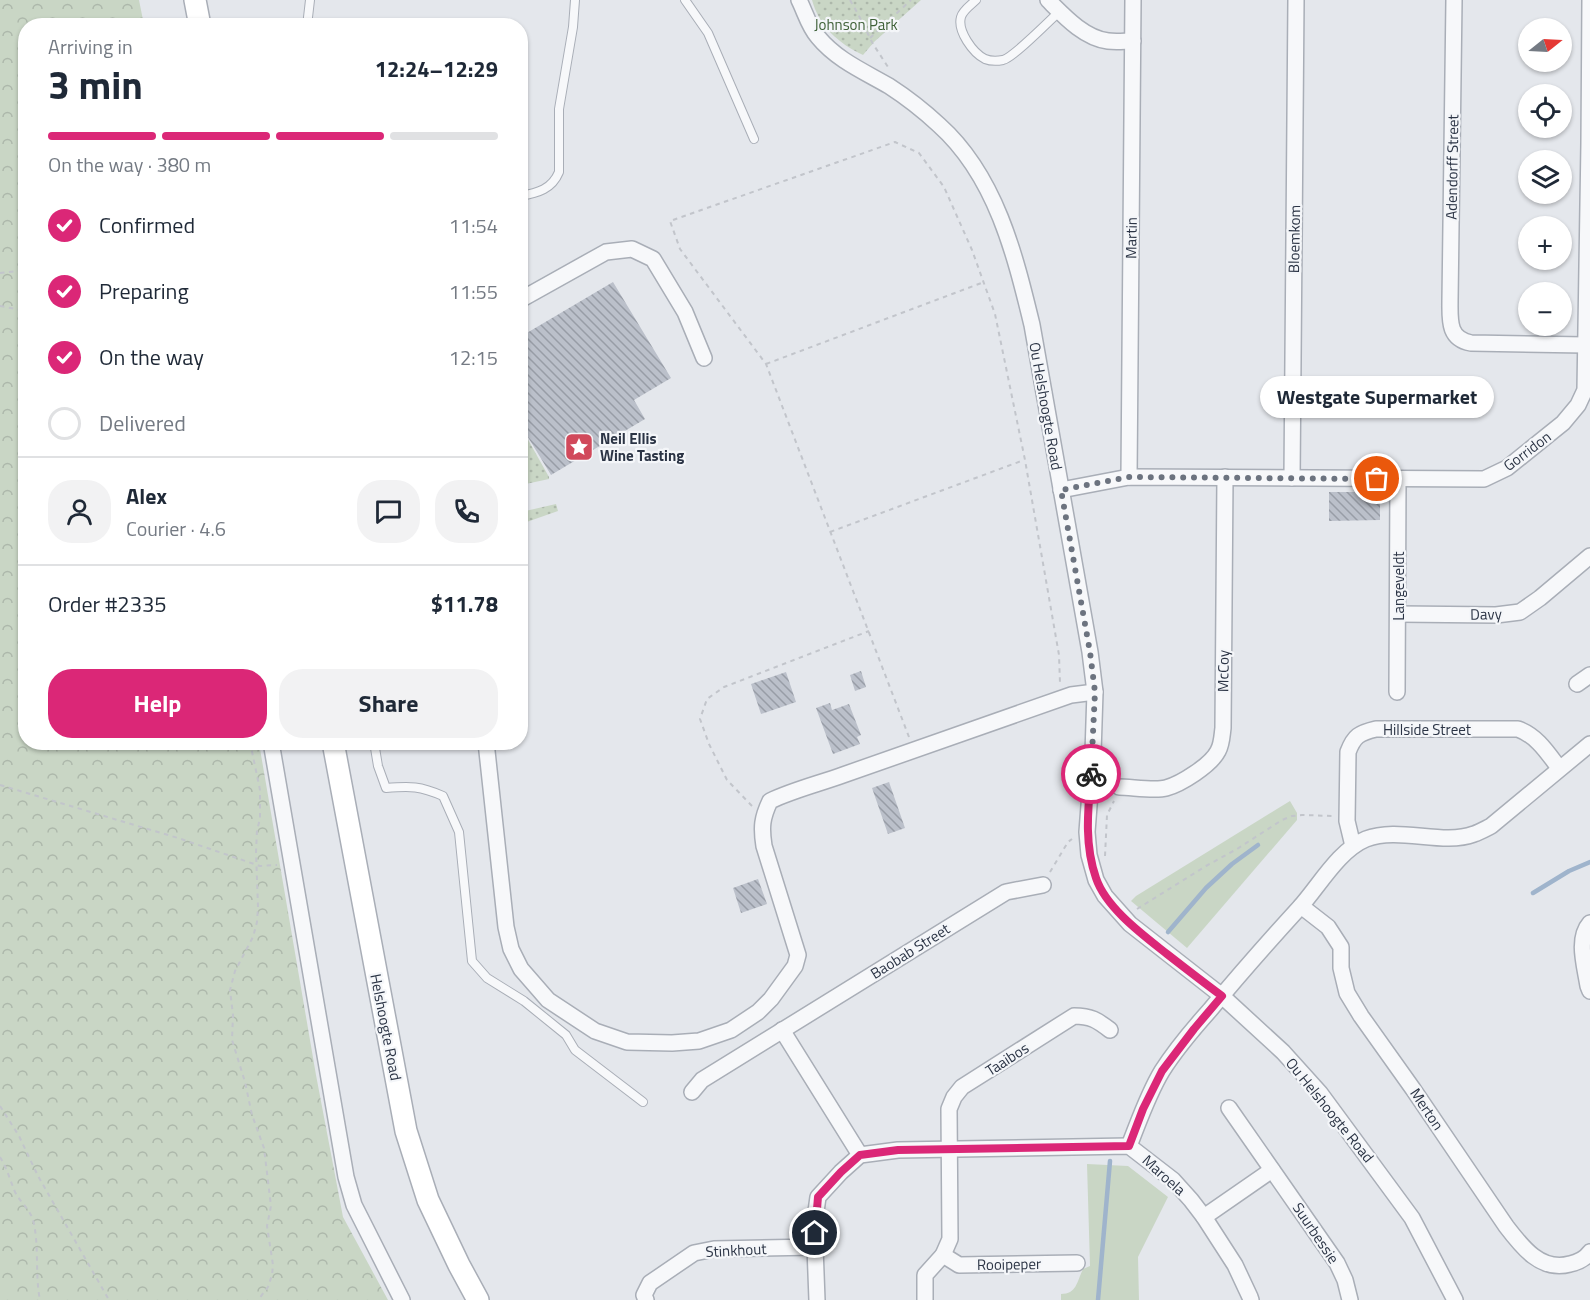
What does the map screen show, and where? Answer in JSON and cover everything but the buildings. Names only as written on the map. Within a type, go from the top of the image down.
[{"type":"main road","points":[[195,0],[198,18]]},
{"type":"main road","name":"Helshoogte Road","points":[[335,750],[406,1131],[428,1200],[478,1300]]},
{"type":"street","name":"Ou Helshoogte Road","points":[[799,0],[816,35],[832,51],[846,62],[891,87],[940,125],[960,147],[976,170],[998,210],[1020,274],[1032,326],[1090,652],[1095,692],[1087,832],[1089,855],[1096,880],[1105,896],[1131,924],[1222,996],[1283,1052],[1320,1093],[1412,1218],[1455,1300]]},
{"type":"street","points":[[1048,0],[1090,36],[1109,42],[1133,41]]},
{"type":"street","name":"Martin","points":[[1129,477],[1133,0]]},
{"type":"street","name":"Bloemkom","points":[[1292,478],[1296,0]]},
{"type":"street","name":"Adendorff Street","points":[[1454,0],[1450,301],[1450,321],[1454,334],[1464,342],[1471,343],[1585,345]]},
{"type":"street","name":"Gorridon","points":[[1061,490],[1129,477],[1484,480],[1507,468],[1563,423],[1578,405],[1585,390],[1590,143],[1590,0]]},
{"type":"street","points":[[528,296],[606,252],[632,249],[653,259],[685,312],[705,358]]},
{"type":"street","name":"McCoy","points":[[1119,787],[1164,789],[1198,771],[1213,760],[1220,748],[1225,477]]},
{"type":"street","name":"Langeveldt","points":[[1397,692],[1398,479]]},
{"type":"street","name":"Davy","points":[[1399,614],[1496,615],[1520,612],[1590,556]]},
{"type":"street","points":[[1577,684],[1590,675]]},
{"type":"street","points":[[487,750],[506,927],[511,949],[521,969],[548,1000],[595,1031],[627,1042],[699,1041],[731,1030],[758,1012],[795,966],[798,956],[764,846],[761,828],[764,813],[770,801],[1071,695],[1095,692]]},
{"type":"street","name":"Hillside Street","points":[[1353,846],[1347,821],[1348,752],[1352,742],[1364,732],[1376,729],[1518,729],[1529,734],[1540,744],[1559,768]]},
{"type":"street","points":[[1129,1146],[1143,1109],[1162,1071],[1222,996],[1353,846],[1379,835],[1445,837],[1474,834],[1491,826],[1590,744]]},
{"type":"street","points":[[272,750],[346,1177],[354,1205],[402,1300]]},
{"type":"street","name":"Baobab Street","points":[[692,1092],[702,1080],[1006,892],[1043,885]]},
{"type":"street","name":"Merton","points":[[1301,906],[1328,927],[1341,947],[1341,968],[1347,993],[1522,1247],[1548,1265],[1563,1266],[1578,1262],[1590,1252]]},
{"type":"street","points":[[1590,923],[1584,929],[1582,940],[1590,991]]},
{"type":"street","name":"Taaibos","points":[[943,1256],[950,1239],[949,1109],[954,1096],[962,1087],[1074,1016],[1087,1016],[1099,1021],[1110,1030]]},
{"type":"street","points":[[782,1030],[860,1155],[818,1197],[815,1220],[817,1300]]},
{"type":"street","name":"Suurbessie","points":[[1229,1108],[1337,1263],[1345,1280],[1350,1300]]},
{"type":"street","name":"Maroela","points":[[860,1155],[898,1150],[1129,1146],[1173,1180],[1204,1217],[1235,1265],[1251,1300]]},
{"type":"street","points":[[1204,1217],[1272,1170]]},
{"type":"street","name":"Stinkhout","points":[[646,1300],[644,1295],[650,1283],[694,1253],[714,1249],[815,1247]]},
{"type":"street","points":[[925,1300],[926,1275],[943,1256]]},
{"type":"street","name":"Rooipeper","points":[[943,1256],[959,1265],[1077,1263]]},
{"type":"lane","points":[[308,18],[310,0]]},
{"type":"lane","points":[[528,194],[548,188],[556,180],[559,172],[559,109],[573,27],[575,0]]},
{"type":"lane","points":[[685,0],[708,33],[754,139]]},
{"type":"lane","points":[[976,0],[963,12],[960,26],[962,33],[984,58],[994,61],[1008,58],[1060,11]]},
{"type":"lane","points":[[375,750],[386,788],[403,786],[424,788],[443,796],[459,832],[472,961],[486,978],[524,1001],[566,1035],[575,1050],[643,1102]]},
{"type":"path","points":[[850,0],[873,44],[893,75],[891,87]]},
{"type":"path","points":[[870,38],[911,0]]},
{"type":"path","points":[[914,749],[766,364],[680,249],[670,221],[895,142],[919,153],[944,187],[972,250],[995,314],[1025,460],[1059,654],[1060,684],[1052,702]]},
{"type":"path","points":[[0,273],[18,271]]},
{"type":"path","points":[[766,364],[984,282]]},
{"type":"path","points":[[0,306],[18,309]]},
{"type":"path","points":[[830,532],[1025,460]]},
{"type":"path","points":[[764,813],[748,804],[727,780],[713,753],[700,719],[707,699],[724,687],[869,631]]},
{"type":"path","points":[[252,750],[260,790],[256,864],[257,922],[248,948],[235,971],[230,990],[233,1015],[232,1040],[252,1115],[264,1149],[271,1206],[267,1227],[273,1265],[272,1275],[268,1287],[258,1300]]},
{"type":"path","points":[[0,786],[178,838],[256,864],[292,864]]},
{"type":"path","points":[[1105,864],[1107,815],[1119,787]]},
{"type":"path","points":[[1135,910],[1282,820],[1302,815],[1347,816]]},
{"type":"path","points":[[1043,885],[1068,842],[1074,838]]},
{"type":"path","points":[[0,1106],[19,1136],[38,1176],[109,1300]]},
{"type":"path","points":[[0,1157],[15,1192],[32,1216],[36,1235],[40,1300]]},
{"type":"green space","points":[[0,0],[139,0],[143,18],[18,18],[18,750],[260,750],[343,1217],[388,1300],[0,1300]]},
{"type":"green space","name":"Johnson Park","points":[[812,0],[921,0],[874,42],[863,55],[838,40],[831,33],[820,18]]},
{"type":"green space","points":[[528,440],[549,477],[549,479],[528,484]]},
{"type":"green space","points":[[556,504],[558,511],[528,522],[528,510]]},
{"type":"green space","points":[[1290,801],[1297,813],[1297,820],[1187,948],[1131,901],[1136,896]]},
{"type":"green space","points":[[1087,1164],[1128,1166],[1168,1197],[1138,1257],[1139,1300],[1061,1300],[1061,1294],[1070,1292],[1078,1282],[1083,1269],[1090,1266]]},
{"type":"waterway","points":[[1168,932],[1206,888],[1232,864],[1258,845]]},
{"type":"waterway","points":[[1533,893],[1569,871],[1590,862]]},
{"type":"waterway","points":[[1098,1300],[1110,1161]]},
{"type":"way so far","points":[[1091,774],[1095,692],[1061,490],[1129,477],[1377,479]]},
{"type":"place","name":"Neil Ellis Wine Tasting","points":[[579,447]]},
{"type":"place","name":"Westgate Supermarket","points":[[1377,479]]},
{"type":"route","points":[[815,1233],[818,1197],[860,1155],[898,1150],[1129,1146],[1143,1109],[1162,1071],[1222,996],[1131,924],[1105,896],[1096,880],[1089,855],[1087,832],[1091,774]]}]
